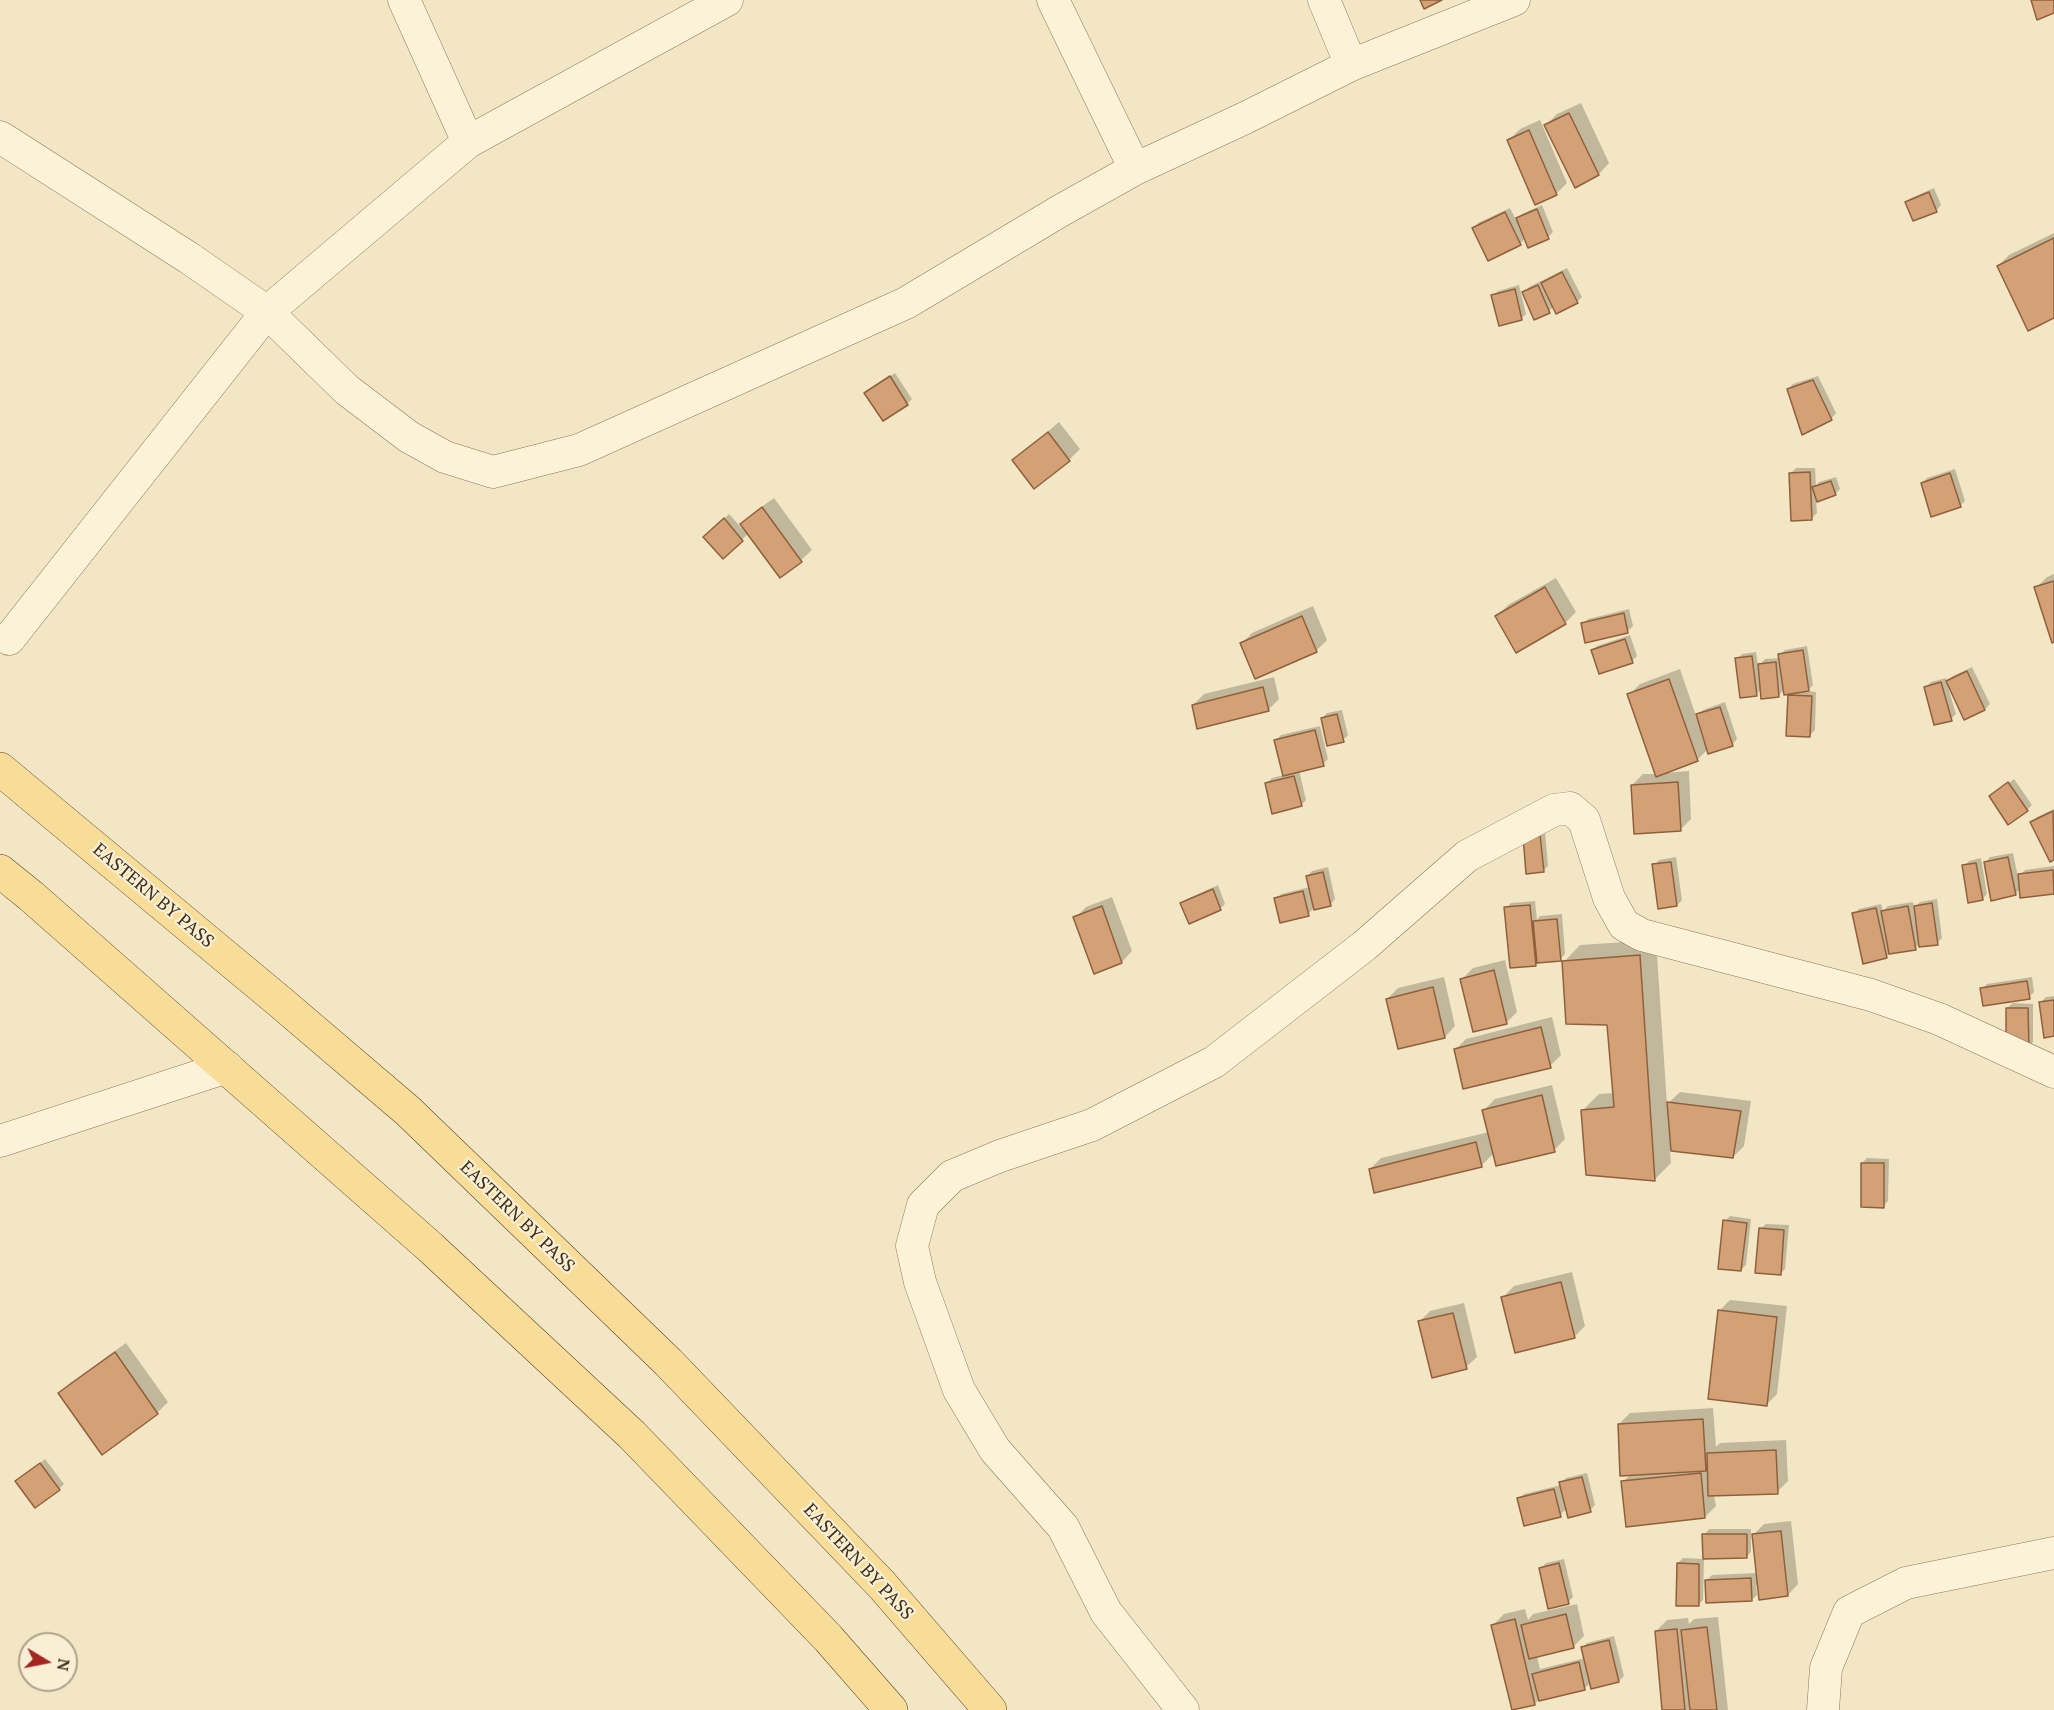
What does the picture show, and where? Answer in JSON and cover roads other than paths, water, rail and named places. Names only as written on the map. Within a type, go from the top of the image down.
[{"type":"main road","name":"EASTERN BY PASS","points":[[0,769],[279,1001],[408,1112],[668,1362],[882,1585],[990,1710]]},
{"type":"main road","points":[[0,871],[227,1067],[430,1247],[632,1435],[828,1638],[891,1710]]},
{"type":"street","points":[[404,0],[468,142]]},
{"type":"street","points":[[9,639],[267,312],[468,142],[727,0]]},
{"type":"street","points":[[1053,0],[1135,169]]},
{"type":"street","points":[[1324,0],[1351,65]]},
{"type":"street","points":[[0,137],[189,258],[267,312],[347,390],[409,438],[445,457],[493,472],[579,450],[906,303],[1135,169],[1351,65],[1514,0]]},
{"type":"street","points":[[1183,1710],[1106,1612],[1063,1527],[995,1450],[959,1390],[920,1282],[912,1246],[923,1205],[952,1176],[1000,1156],[1092,1125],[1214,1062],[1364,946],[1467,856],[1554,810],[1570,808],[1584,820],[1609,898],[1624,925],[1642,935],[1871,995],[1939,1019],[2054,1072]]},
{"type":"street","points":[[0,1141],[227,1067]]},
{"type":"street","points":[[1823,1710],[1826,1668],[1849,1612],[1906,1583],[2054,1553]]}]
